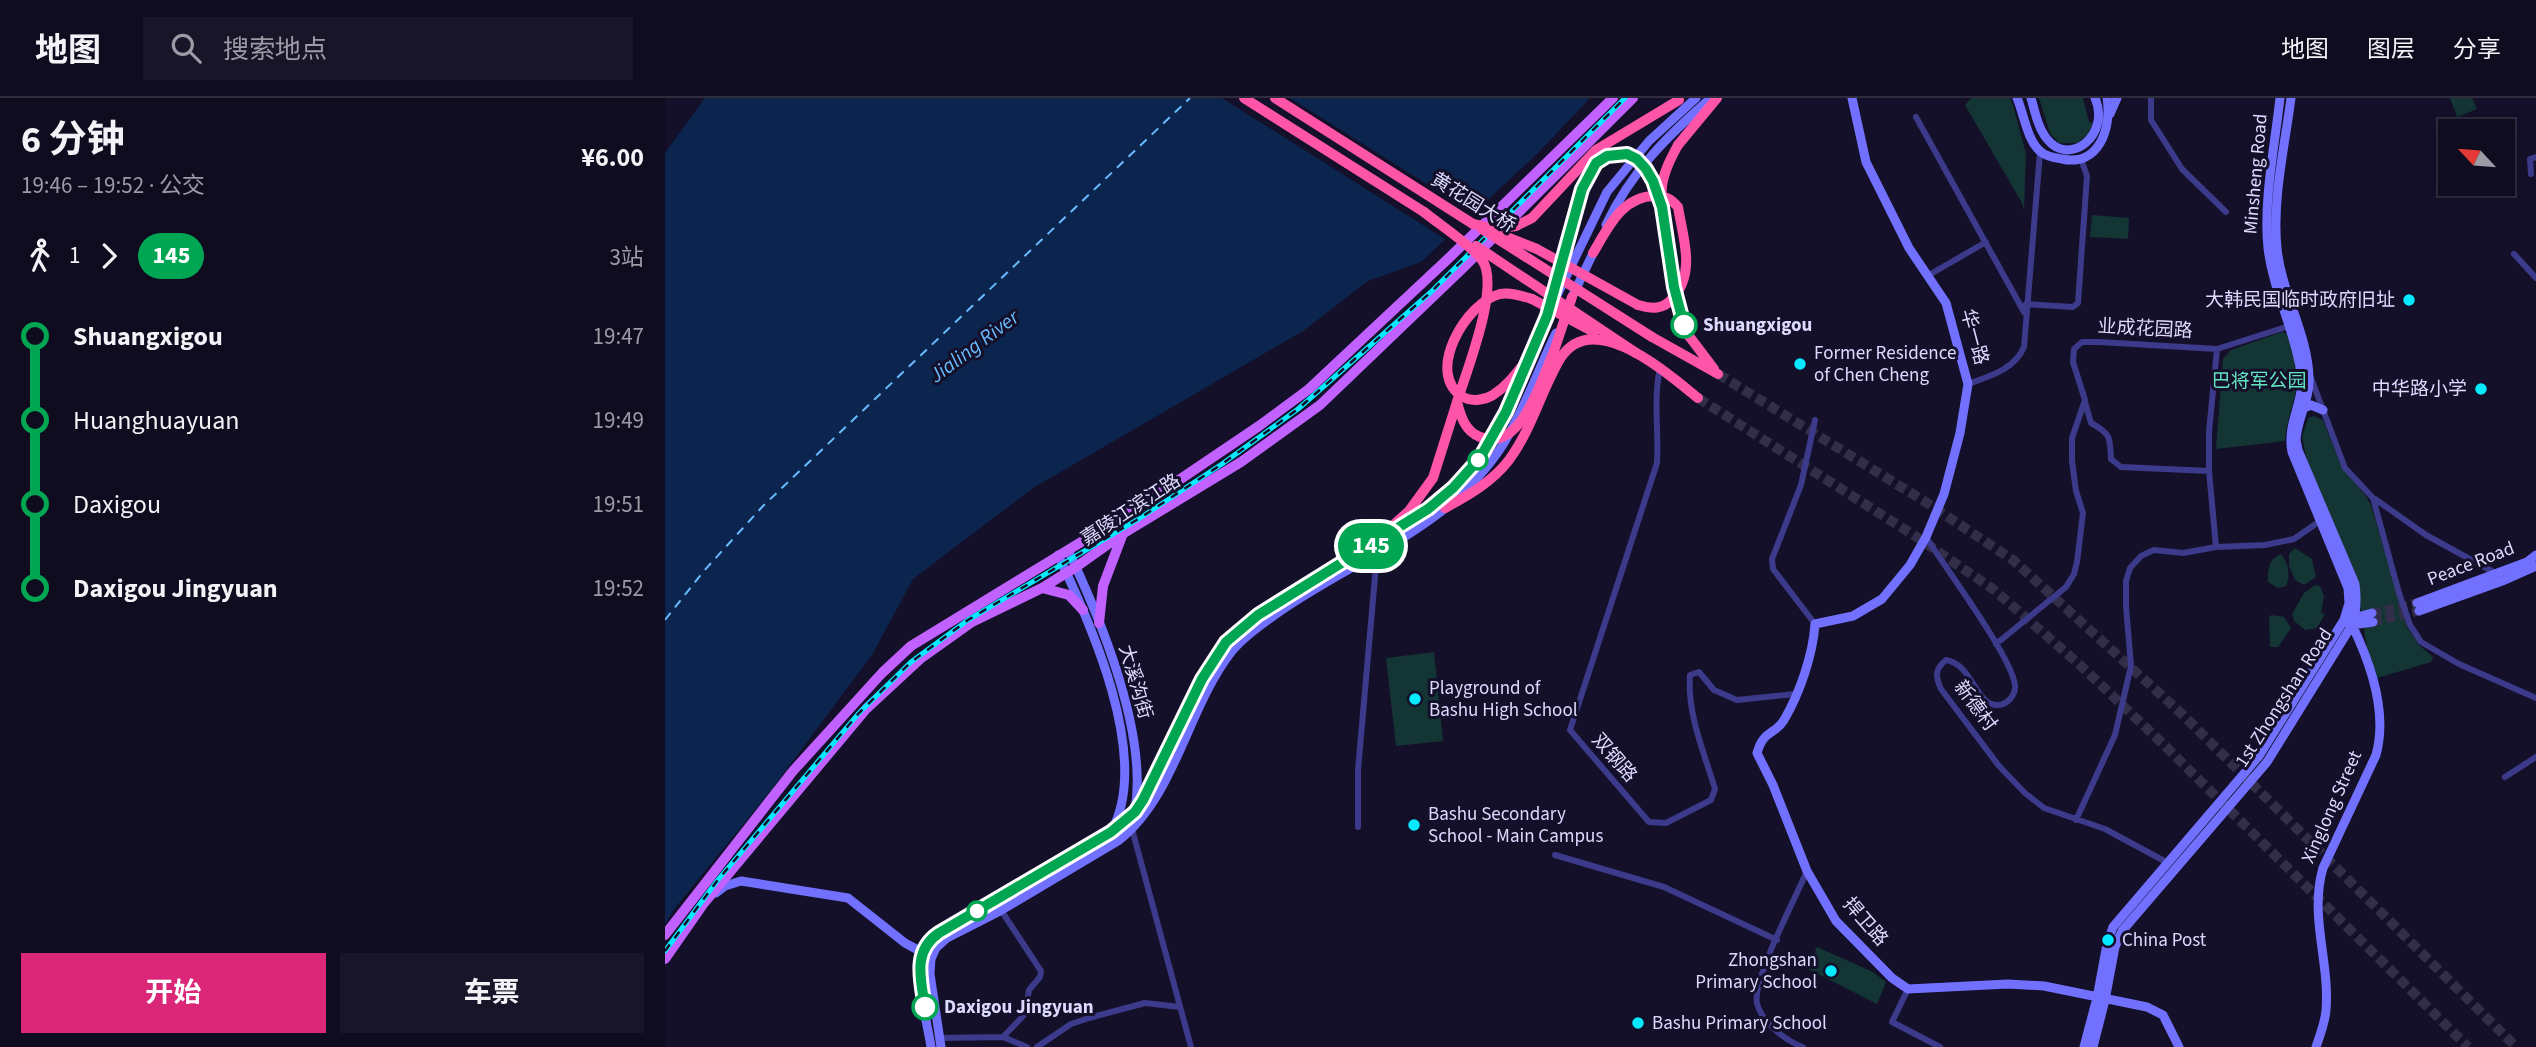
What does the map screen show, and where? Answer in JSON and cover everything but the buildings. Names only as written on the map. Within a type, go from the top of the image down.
[{"type":"highway","points":[[1244,98],[1424,212],[1657,366],[1698,398]]},
{"type":"highway","name":"黄花园大桥","points":[[1275,98],[1652,337],[1718,374],[1689,336],[1677,300],[1662,207]]},
{"type":"highway","points":[[1662,207],[1662,186],[1678,145],[1717,98]]},
{"type":"highway","points":[[1473,223],[1495,229],[1515,226],[1532,218],[1596,150],[1681,99]]},
{"type":"highway","points":[[1547,316],[1585,183],[1596,163],[1607,156],[1627,154],[1637,159],[1653,181],[1662,207]]},
{"type":"highway","points":[[1473,223],[1537,249],[1638,306],[1653,309],[1668,305],[1681,289],[1686,275],[1687,260],[1678,207],[1665,196],[1652,196],[1631,202],[1611,222],[1593,253]]},
{"type":"highway","points":[[1374,549],[1417,502],[1439,465],[1489,295],[1488,273],[1480,257],[1424,212]]},
{"type":"highway","points":[[1531,355],[1492,396],[1479,400],[1467,400],[1454,392],[1448,377],[1447,363],[1454,338],[1465,321],[1485,301],[1500,294],[1514,294],[1532,299],[1636,353]]},
{"type":"highway","points":[[1458,402],[1462,420],[1471,432],[1493,439],[1508,435],[1524,418],[1553,351],[1572,297]]},
{"type":"highway","points":[[1445,508],[1474,492],[1497,473],[1527,432],[1560,359],[1575,344],[1595,339],[1615,343]]},
{"type":"main road","name":"嘉陵江滨江路","points":[[665,934],[793,771],[882,673],[911,646],[1145,503],[1259,426],[1308,389],[1451,256],[1613,98]]},
{"type":"main road","name":"嘉陵江滨江路","points":[[665,959],[704,903],[866,709],[920,660],[972,622],[1042,589],[1124,533],[1241,462],[1320,404],[1462,269],[1633,98]]},
{"type":"main road","points":[[935,1043],[930,974],[931,959],[936,948],[947,938],[1000,911],[1118,841],[1132,829],[1152,803],[1211,683],[1233,649],[1305,594],[1374,549],[1428,509],[1468,472],[1496,434],[1547,316],[1615,179],[1664,126],[1696,98]]},
{"type":"main road","points":[[1635,174],[1672,131],[1711,98]]},
{"type":"main road","name":"华一路","points":[[1815,624],[1853,616],[1882,599],[1901,578],[1926,537],[1944,494],[1960,433],[1968,384],[1946,303],[1930,275],[1909,248],[1866,162],[1852,98]]},
{"type":"main road","points":[[2017,98],[2032,139],[2040,152],[2066,160],[2081,159],[2099,146],[2106,132],[2109,115],[2104,99]]},
{"type":"main road","points":[[2031,98],[2045,138],[2052,145],[2063,149],[2081,146],[2089,140],[2099,122],[2104,99]]},
{"type":"main road","name":"Minsheng Road","points":[[2280,98],[2267,219],[2268,249],[2276,288],[2294,324]]},
{"type":"main road","name":"Minsheng Road","points":[[2291,98],[2276,218],[2277,248],[2306,374]]},
{"type":"main road","points":[[1140,800],[1202,679],[1226,642],[1258,615],[1445,508],[1478,475],[1509,436],[1615,205],[1647,156],[1645,152],[1636,155]]},
{"type":"main road","points":[[2296,419],[2303,407],[2306,374]]},
{"type":"main road","name":"1st Zhongshan Road","points":[[2093,1047],[2107,943],[2113,928],[2259,756],[2333,642],[2350,621],[2348,588],[2292,452],[2290,441],[2306,374]]},
{"type":"main road","points":[[2303,407],[2311,405],[2325,414]]},
{"type":"main road","points":[[2296,419],[2312,411],[2325,414]]},
{"type":"main road","name":"1st Zhongshan Road","points":[[2084,1047],[2122,931],[2267,762],[2350,621],[2357,602],[2355,584],[2298,450],[2296,419]]},
{"type":"main road","points":[[1099,623],[1103,586],[1124,533]]},
{"type":"main road","name":"大溪沟街","points":[[1063,553],[1099,623],[1129,716],[1140,800],[1132,829]]},
{"type":"main road","name":"Peace Road","points":[[2536,555],[2526,562],[2418,607],[2505,580],[2536,566]]},
{"type":"main road","name":"大溪沟街","points":[[1071,570],[1115,698],[1124,766],[1123,804],[1111,832]]},
{"type":"main road","points":[[1042,589],[1069,595],[1083,610]]},
{"type":"main road","points":[[2350,621],[2373,617]]},
{"type":"main road","name":"Xinglong Street","points":[[2316,1047],[2323,1027],[2327,999],[2317,908],[2319,881],[2376,755],[2380,739],[2381,723],[2371,671],[2350,621]]},
{"type":"main road","points":[[1795,694],[1809,660],[1815,624]]},
{"type":"main road","name":"捍卫路","points":[[1795,694],[1783,722],[1761,738],[1757,753],[1773,785],[1807,871],[1836,921],[1892,978],[1908,989]]},
{"type":"main road","points":[[1124,766],[1129,786],[1140,800]]},
{"type":"main road","points":[[1140,800],[1150,798],[1161,786]]},
{"type":"main road","points":[[935,1043],[920,973],[923,951],[933,937],[1111,832],[1135,812]]},
{"type":"main road","points":[[704,903],[725,886],[741,881],[848,898],[905,943],[923,951],[936,948]]},
{"type":"main road","points":[[1908,989],[2044,986],[2155,1010],[2168,1023],[2179,1047]]},
{"type":"street","points":[[2151,98],[2151,121],[2182,169],[2226,212]]},
{"type":"street","points":[[1916,117],[2025,314]]},
{"type":"street","points":[[1968,384],[1997,374],[2020,356],[2024,347],[2040,152]]},
{"type":"street","points":[[2532,174],[2530,159],[2536,157]]},
{"type":"street","points":[[2026,304],[2073,307],[2078,303],[2087,176],[2081,159]]},
{"type":"street","points":[[1930,275],[1986,242]]},
{"type":"street","points":[[2514,254],[2536,278]]},
{"type":"street","name":"业成花园路","points":[[2085,400],[2073,362],[2074,349],[2082,342],[2217,349],[2294,324]]},
{"type":"street","points":[[2215,547],[2209,432],[2217,349]]},
{"type":"street","name":"双钢路","points":[[1657,366],[1657,463],[1570,730],[1649,822],[1666,823],[1711,800],[1715,789],[1693,718],[1690,675],[1699,673],[1714,690],[1737,701],[1795,694]]},
{"type":"street","points":[[2306,374],[2325,414],[2345,468],[2374,498],[2426,535],[2505,580]]},
{"type":"street","points":[[2085,400],[2091,423],[2106,432],[2111,439],[2111,459],[2121,467],[2209,471]]},
{"type":"street","points":[[1996,643],[2066,587],[2074,574],[2083,513],[2073,471],[2072,438],[2085,400]]},
{"type":"street","points":[[1815,420],[1801,485],[1772,559],[1773,569],[1815,624]]},
{"type":"street","points":[[2374,498],[2399,593],[2410,625],[2421,642],[2459,664],[2536,698]]},
{"type":"street","points":[[2076,820],[2115,735],[2131,666],[2126,606],[2126,581],[2130,568],[2141,556],[2154,550],[2183,553],[2215,547],[2265,545],[2294,539],[2320,521]]},
{"type":"street","name":"新德村","points":[[1926,537],[1996,643],[2016,687],[2011,699],[2003,705],[1994,705],[1987,702],[1962,667],[1947,660],[1939,666],[1935,676],[1941,689],[1999,766],[2044,808],[2105,829],[2168,863]]},
{"type":"street","points":[[1358,827],[1358,770],[1374,549]]},
{"type":"street","points":[[2505,777],[2536,757]]},
{"type":"street","points":[[1132,829],[1191,1047]]},
{"type":"street","points":[[1555,855],[1664,887],[1777,940]]},
{"type":"street","points":[[1803,1047],[1769,1025],[1757,1004],[1759,981],[1807,871]]},
{"type":"street","points":[[995,901],[1041,971],[1040,977],[1029,990],[1024,1014],[1003,1037]]},
{"type":"street","points":[[1908,989],[1892,1022],[1940,1047]]},
{"type":"street","points":[[1037,1047],[1071,1024],[1089,1018],[1145,1003],[1180,1007]]},
{"type":"street","points":[[935,1043],[1003,1037],[1027,1047]]},
{"type":"green space","points":[[1971,98],[2010,98],[2026,154],[2024,211],[2022,203],[1965,105]]},
{"type":"green space","points":[[2039,98],[2083,98],[2089,122],[2093,123],[2088,134],[2077,143],[2059,143],[2050,133]]},
{"type":"green space","points":[[2450,98],[2472,98],[2477,109],[2457,117]]},
{"type":"green space","points":[[2092,215],[2129,218],[2128,239],[2090,237]]},
{"type":"green space","name":"巴将军公园","points":[[2282,332],[2288,334],[2298,371],[2285,441],[2216,449],[2223,359],[2231,350]]},
{"type":"green space","points":[[2314,416],[2323,420],[2342,468],[2371,505],[2407,627],[2419,645],[2433,657],[2431,662],[2377,678],[2367,648],[2357,585],[2307,460],[2302,437],[2308,418]]},
{"type":"green space","points":[[2295,548],[2312,559],[2316,577],[2304,585],[2295,580],[2289,566],[2289,554]]},
{"type":"green space","points":[[2281,554],[2287,565],[2288,578],[2286,586],[2278,588],[2268,582],[2268,573],[2271,562]]},
{"type":"green space","points":[[2315,585],[2320,586],[2324,596],[2321,613],[2325,614],[2317,628],[2305,630],[2294,621],[2292,614],[2304,593]]},
{"type":"green space","points":[[2271,615],[2284,617],[2291,628],[2278,647],[2270,647]]},
{"type":"green space","name":"Playground of Bashu High School","points":[[1434,652],[1443,741],[1396,746],[1386,658]]},
{"type":"green space","points":[[1817,947],[1873,972],[1886,982],[1877,1004],[1808,969]]},
{"type":"water","name":"Jialing River","points":[[705,98],[1590,98],[1538,153],[1421,262],[1368,281],[1303,331],[1033,488],[913,579],[872,655],[772,789],[675,908],[665,924],[665,153]]},
{"type":"pier","points":[[1222,98],[1290,98],[1476,215],[1448,241]]},
{"type":"ferry route","points":[[665,620],[703,572],[763,506],[1190,98]]},
{"type":"tunnel","points":[[1718,374],[1924,501],[2013,560],[2182,714],[2516,1047]]},
{"type":"tunnel","points":[[1698,398],[1912,534],[1993,589],[2080,665],[2162,743],[2468,1047]]},
{"type":"tunnel","points":[[2372,613],[2417,603]]},
{"type":"tunnel","points":[[2373,622],[2419,611]]},
{"type":"railway","points":[[665,951],[717,881],[859,713],[911,662],[968,620],[1140,518],[1222,464],[1298,409],[1431,292],[1625,98]]},
{"type":"bus line","name":"145","points":[[925,1007],[920,965],[923,951],[929,941],[1111,832],[1135,812],[1202,679],[1226,642],[1258,615],[1428,509],[1453,488],[1480,458],[1496,434],[1547,316],[1582,189],[1596,163],[1607,156],[1627,154],[1637,159],[1653,181],[1662,207],[1674,287],[1684,325]]},
{"type":"place","name":"大韩民国临时政府旧址","points":[[2409,300]]},
{"type":"place","name":"Shuangxigou","points":[[1684,325]]},
{"type":"place","name":"Former Residence of Chen Cheng","points":[[1800,364]]},
{"type":"place","name":"中华路小学","points":[[2481,389]]},
{"type":"place","name":"Playground of Bashu High School","points":[[1415,699]]},
{"type":"place","name":"Bashu Secondary School - Main Campus","points":[[1414,825]]},
{"type":"place","name":"China Post","points":[[2108,940]]},
{"type":"place","name":"Zhongshan Primary School","points":[[1831,971]]},
{"type":"place","name":"Daxigou Jingyuan","points":[[925,1007]]},
{"type":"place","name":"Bashu Primary School","points":[[1638,1023]]}]
